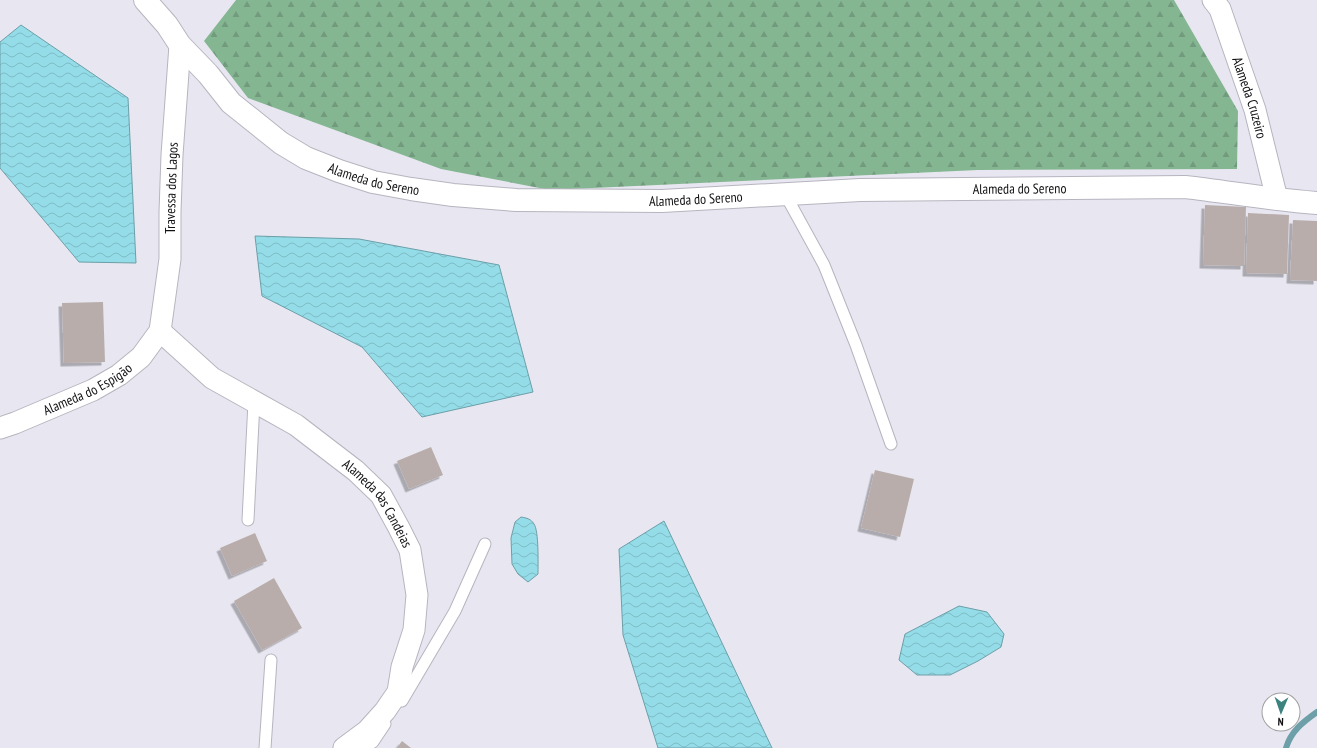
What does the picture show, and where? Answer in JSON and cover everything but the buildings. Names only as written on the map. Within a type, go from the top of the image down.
[{"type":"street","name":"Alameda do Sereno","points":[[145,0],[167,25],[180,45],[208,74],[231,103],[280,143],[306,158],[339,171],[373,182],[411,189],[452,195],[516,200],[662,200],[860,190],[1185,187],[1234,192],[1277,199],[1317,202]]},
{"type":"street","name":"Alameda Cruzeiro","points":[[1213,0],[1220,9],[1255,110],[1277,199]]},
{"type":"street","name":"Travessa dos Lagos","points":[[160,331],[170,259],[172,155],[180,45]]},
{"type":"street","name":"Alameda das Candeias","points":[[160,331],[212,378],[296,425],[356,471],[381,495],[410,550],[417,595],[414,630],[402,667],[398,692],[385,711],[367,731],[344,748]]},
{"type":"street","name":"Alameda do Espigão","points":[[0,428],[93,390],[119,375],[141,357],[160,331]]},
{"type":"lane","points":[[785,194],[824,265],[856,345],[891,444]]},
{"type":"lane","points":[[248,520],[254,402]]},
{"type":"lane","points":[[363,748],[372,742],[401,702],[455,611],[485,544]]},
{"type":"lane","points":[[265,748],[271,660]]},
{"type":"green space","points":[[236,0],[1174,0],[1238,111],[1237,169],[978,170],[550,190],[441,169],[248,98],[204,41]]},
{"type":"water","points":[[21,25],[128,98],[136,263],[79,262],[0,168],[0,42]]},
{"type":"water","points":[[255,236],[359,239],[499,265],[533,392],[422,417],[362,347],[262,296]]},
{"type":"water","points":[[521,517],[532,521],[537,533],[538,574],[528,582],[518,574],[512,564],[511,538],[515,522]]},
{"type":"water","points":[[664,521],[772,748],[658,748],[623,635],[619,549]]},
{"type":"water","points":[[959,606],[987,612],[1004,634],[1001,647],[978,661],[950,675],[917,675],[899,660],[905,634]]},
{"type":"waterway","points":[[1286,748],[1294,732],[1302,723],[1317,712]]}]
